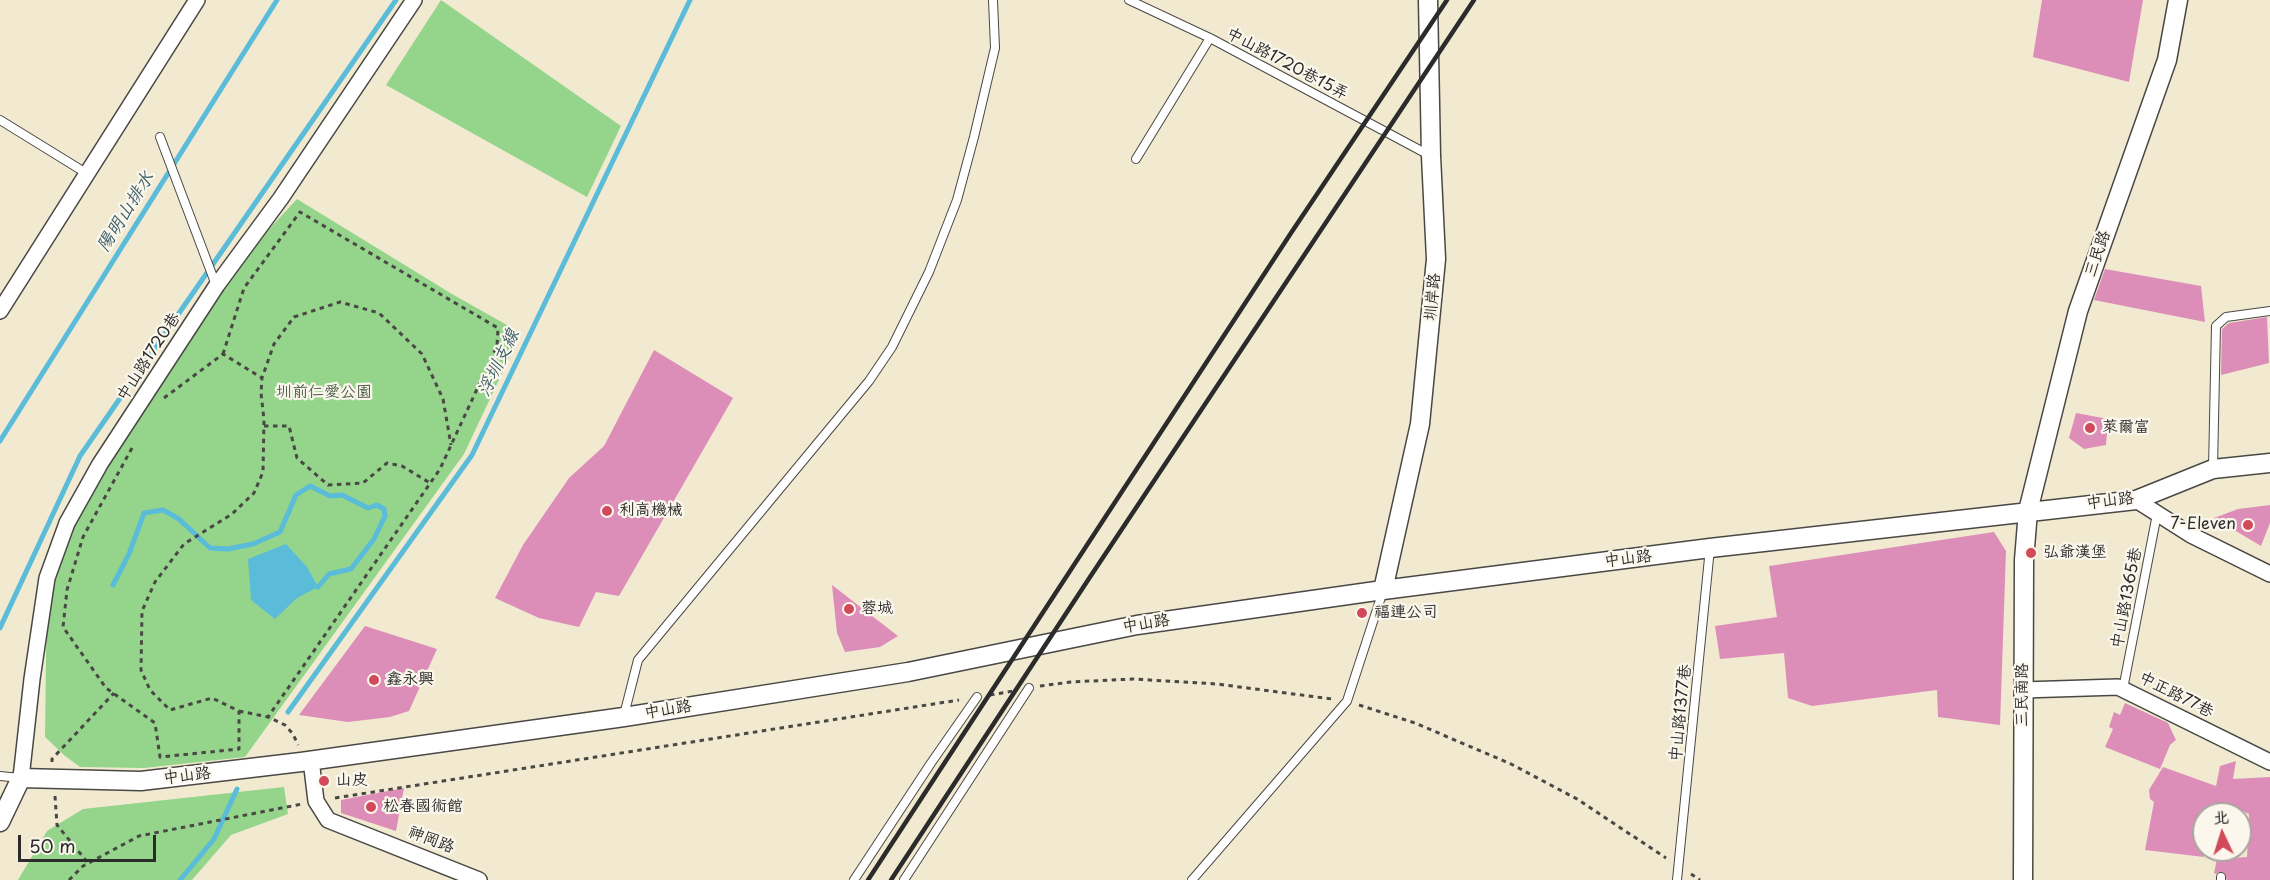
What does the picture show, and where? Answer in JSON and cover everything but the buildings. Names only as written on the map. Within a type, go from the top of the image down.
[{"type":"street","points":[[0,311],[197,0]]},
{"type":"street","name":"中山路1720巷","points":[[21,778],[46,578],[67,523],[100,464],[215,281],[281,198],[414,0]]},
{"type":"street","name":"圳岸路","points":[[1383,590],[1420,424],[1436,259],[1431,156],[1428,0]]},
{"type":"street","name":"三民路","points":[[2028,511],[2078,311],[2167,60],[2178,0]]},
{"type":"street","name":"中山路","points":[[21,778],[141,781],[306,761],[624,717],[908,672],[1137,625],[1383,590],[1710,548],[2136,500],[2213,469],[2270,463]]},
{"type":"street","points":[[2136,500],[2191,535],[2270,574]]},
{"type":"street","name":"三民南路","points":[[2023,880],[2024,560],[2028,511]]},
{"type":"street","name":"中正路77巷","points":[[2024,690],[2118,687],[2270,762]]},
{"type":"street","points":[[306,761],[316,801]]},
{"type":"street","points":[[0,822],[21,778]]},
{"type":"street","name":"神岡路","points":[[316,801],[328,820],[451,875],[479,880]]},
{"type":"lane","points":[[624,717],[638,660],[869,381],[892,347],[929,273],[957,200],[975,137],[995,48],[993,0]]},
{"type":"lane","name":"中山路1720巷15弄","points":[[1128,0],[1210,38],[1431,156]]},
{"type":"lane","points":[[1136,159],[1210,38]]},
{"type":"lane","points":[[0,120],[87,173]]},
{"type":"lane","points":[[160,137],[215,281]]},
{"type":"lane","points":[[2213,469],[2216,326],[2226,316],[2270,311]]},
{"type":"lane","name":"中山路1365巷","points":[[2123,689],[2157,512]]},
{"type":"lane","name":"中山路1377巷","points":[[1677,880],[1710,548]]},
{"type":"lane","points":[[1192,880],[1347,701],[1383,590]]},
{"type":"lane","points":[[904,880],[1029,688]]},
{"type":"lane","points":[[854,880],[977,697]]},
{"type":"lane","points":[[0,776],[21,778]]},
{"type":"path","points":[[157,403],[223,354],[244,288],[300,212],[498,328],[498,346],[440,469],[268,717]]},
{"type":"path","points":[[306,761],[293,734],[285,725],[268,717],[238,711],[212,698],[170,710],[150,690],[141,669],[142,611],[155,582],[184,543],[232,514],[254,493],[263,472],[262,378],[274,344],[294,317],[340,302],[379,313],[422,354],[443,399],[451,445]]},
{"type":"path","points":[[223,354],[262,378]]},
{"type":"path","points":[[264,426],[289,426],[297,458],[328,485],[363,483],[387,463],[402,466],[430,483]]},
{"type":"path","points":[[134,444],[83,537],[67,590],[63,627],[106,688],[155,723],[160,757],[239,749],[238,711]]},
{"type":"path","points":[[69,880],[83,866],[139,836],[215,820],[316,801],[1029,688],[1071,682],[1133,679],[1229,686],[1347,701],[1415,723],[1511,764],[1577,799],[1679,866]]},
{"type":"green space","points":[[441,0],[621,126],[587,197],[386,85]]},
{"type":"green space","name":"圳前仁愛公園","points":[[297,199],[452,294],[521,333],[464,454],[245,757],[144,768],[80,767],[45,737],[47,578],[67,523],[217,285]]},
{"type":"green space","points":[[284,787],[288,814],[231,835],[192,880],[18,880],[47,831],[83,809]]},
{"type":"water","points":[[286,544],[307,567],[318,587],[297,598],[275,619],[251,600],[248,559]]},
{"type":"waterway","name":"陽明山排水","points":[[0,441],[277,0]]},
{"type":"waterway","points":[[0,628],[80,456],[396,0]]},
{"type":"waterway","name":"浮圳支線","points":[[288,712],[472,455],[690,0]]},
{"type":"waterway","points":[[113,585],[129,554],[144,513],[163,510],[179,519],[210,548],[228,549],[253,544],[280,532],[296,495],[310,486],[330,496],[342,495],[368,508],[377,505],[384,509],[385,516],[374,539],[351,569],[329,574],[318,587]]},
{"type":"waterway","name":"浮圳支線","points":[[180,880],[214,839],[237,789]]},
{"type":"railway","points":[[868,880],[1291,233],[1447,0]]},
{"type":"railway","points":[[891,880],[1474,0]]},
{"type":"place","name":"萊爾富","points":[[2090,428]]},
{"type":"place","name":"利高機械","points":[[607,511]]},
{"type":"place","name":"7-Eleven","points":[[2248,525]]},
{"type":"place","name":"弘爺漢堡","points":[[2031,553]]},
{"type":"place","name":"蓉城","points":[[849,609]]},
{"type":"place","name":"福連公司","points":[[1362,613]]},
{"type":"place","name":"鑫永興","points":[[374,680]]},
{"type":"place","name":"山皮","points":[[324,781]]},
{"type":"place","name":"松春國術館","points":[[371,807]]}]
